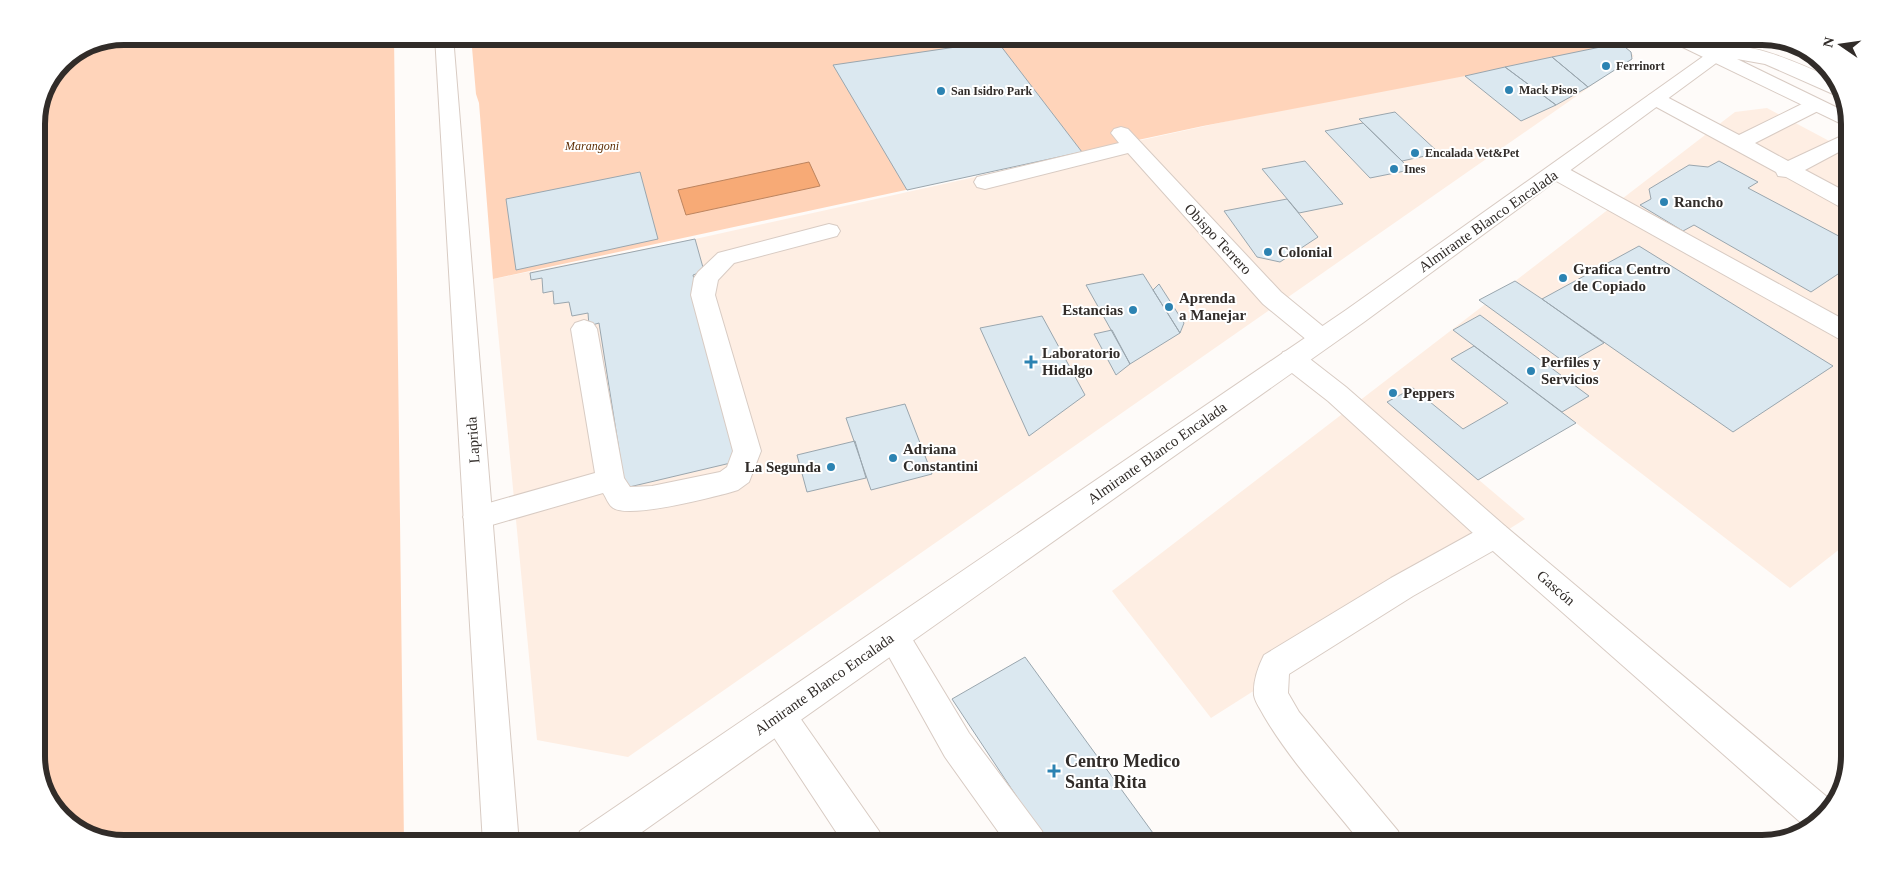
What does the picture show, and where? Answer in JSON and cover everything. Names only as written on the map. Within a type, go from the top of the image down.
[{"type":"main road","name":"Laprida","points":[[445,45],[500,835]]},
{"type":"main road","points":[[1693,45],[1841,117]]},
{"type":"main road","name":"Almirante Blanco Encalada","points":[[606,835],[1322,339],[1557,172],[1730,45]]},
{"type":"main road","points":[[1764,45],[1816,67]]},
{"type":"main road","points":[[1716,56],[1738,53],[1764,58],[1832,86]]},
{"type":"main road","points":[[1656,100],[1739,143],[1786,171],[1841,193]]},
{"type":"main road","points":[[1739,143],[1815,105]]},
{"type":"main road","name":"Obispo Terrero","points":[[985,182],[1126,140],[1272,298],[1322,339]]},
{"type":"main road","points":[[1786,171],[1841,143]]},
{"type":"main road","points":[[1557,172],[1841,329]]},
{"type":"main road","points":[[584,329],[610,480],[622,499],[652,498],[728,482],[739,474],[747,451],[703,295],[706,278],[726,258],[829,231]]},
{"type":"main road","name":"Gascón","points":[[1292,360],[1337,394],[1495,535],[1817,812]]},
{"type":"main road","points":[[478,517],[610,480]]},
{"type":"main road","points":[[1378,835],[1287,723],[1279,710],[1271,696],[1272,675],[1275,665],[1402,587],[1495,535]]},
{"type":"main road","points":[[894,637],[957,745],[1022,835]]},
{"type":"main road","points":[[779,716],[860,835]]},
{"type":"shaded area","points":[[1570,45],[1625,45],[1634,56],[628,757],[537,740],[493,279],[695,239]]},
{"type":"shaded area","points":[[1767,108],[1841,147],[1841,548],[1790,588],[1576,423],[1479,480],[1525,519],[1211,718],[1112,591],[1735,112]]},
{"type":"shaded area","points":[[809,162],[820,186],[686,215],[678,190]]},
{"type":"green space","points":[[394,45],[404,835],[124,835],[94,829],[76,819],[61,804],[49,781],[45,761],[45,119],[53,89],[61,76],[84,56],[99,49],[114,46]]},
{"type":"green space","name":"Marangoni","points":[[472,45],[1611,45],[1465,76],[1203,126],[493,279],[479,103],[476,94]]},
{"type":"building","name":"San Isidro Park","points":[[970,45],[1000,45],[1082,152],[907,190],[833,65]]},
{"type":"building","points":[[1610,45],[1622,45],[1631,52],[1632,59],[1588,87],[1552,57]]},
{"type":"building","points":[[1552,57],[1588,87],[1556,105],[1505,67]]},
{"type":"building","name":"Mack Pisos","points":[[1505,67],[1556,105],[1521,121],[1465,76]]},
{"type":"building","points":[[1395,112],[1439,153],[1402,161],[1359,119]]},
{"type":"building","points":[[1363,123],[1410,170],[1370,178],[1325,131]]},
{"type":"building","points":[[1305,161],[1343,204],[1299,213],[1262,169]]},
{"type":"building","points":[[1719,161],[1758,182],[1748,188],[1841,237],[1841,272],[1811,292],[1694,225],[1683,231],[1640,205],[1651,199],[1649,189],[1689,165],[1708,167]]},
{"type":"building","points":[[640,172],[658,239],[516,270],[506,199]]},
{"type":"building","points":[[1287,199],[1318,237],[1280,262],[1257,257],[1224,211]]},
{"type":"building","points":[[695,239],[704,271],[693,275],[739,461],[625,488],[599,323],[589,326],[588,313],[572,316],[569,302],[554,304],[553,291],[543,293],[542,278],[531,280],[530,273]]},
{"type":"building","points":[[1639,246],[1833,366],[1733,432],[1542,299]]},
{"type":"building","name":"Estancias","points":[[1143,274],[1180,333],[1130,364],[1086,285]]},
{"type":"building","points":[[1515,281],[1604,343],[1567,364],[1479,300]]},
{"type":"building","name":"Aprenda a Manejar","points":[[1159,284],[1184,323],[1180,333],[1153,290]]},
{"type":"building","name":"Perfiles y Servicios","points":[[1480,315],[1589,396],[1562,412],[1453,330]]},
{"type":"building","name":"Laboratorio Hidalgo","points":[[1042,316],[1085,395],[1029,436],[980,328]]},
{"type":"building","points":[[1112,330],[1130,364],[1116,375],[1094,334]]},
{"type":"building","points":[[1474,346],[1576,423],[1478,480],[1387,402],[1413,388],[1463,429],[1508,403],[1451,359]]},
{"type":"building","name":"Adriana Constantini","points":[[905,404],[932,474],[871,490],[846,418]]},
{"type":"building","name":"La Segunda","points":[[855,441],[866,478],[807,492],[797,455]]},
{"type":"building","name":"Centro Medico Santa Rita","points":[[1025,657],[1154,835],[1042,835],[952,699]]},
{"type":"place","name":"Ferrinort","points":[[1606,66]]},
{"type":"place","name":"Mack Pisos","points":[[1509,90]]},
{"type":"place","name":"San Isidro Park","points":[[941,91]]},
{"type":"place","name":"Encalada Vet&Pet","points":[[1415,153]]},
{"type":"place","name":"Ines","points":[[1394,169]]},
{"type":"place","name":"Rancho","points":[[1664,202]]},
{"type":"place","name":"Colonial","points":[[1268,252]]},
{"type":"place","name":"Grafica Centro de Copiado","points":[[1563,278]]},
{"type":"place","name":"Aprenda a Manejar","points":[[1169,307]]},
{"type":"place","name":"Estancias","points":[[1133,310]]},
{"type":"place","name":"Laboratorio Hidalgo","points":[[1031,362]]},
{"type":"place","name":"Perfiles y Servicios","points":[[1531,371]]},
{"type":"place","name":"Peppers","points":[[1393,393]]},
{"type":"place","name":"Adriana Constantini","points":[[893,458]]},
{"type":"place","name":"La Segunda","points":[[831,467]]},
{"type":"place","name":"Centro Medico Santa Rita","points":[[1054,771]]}]
